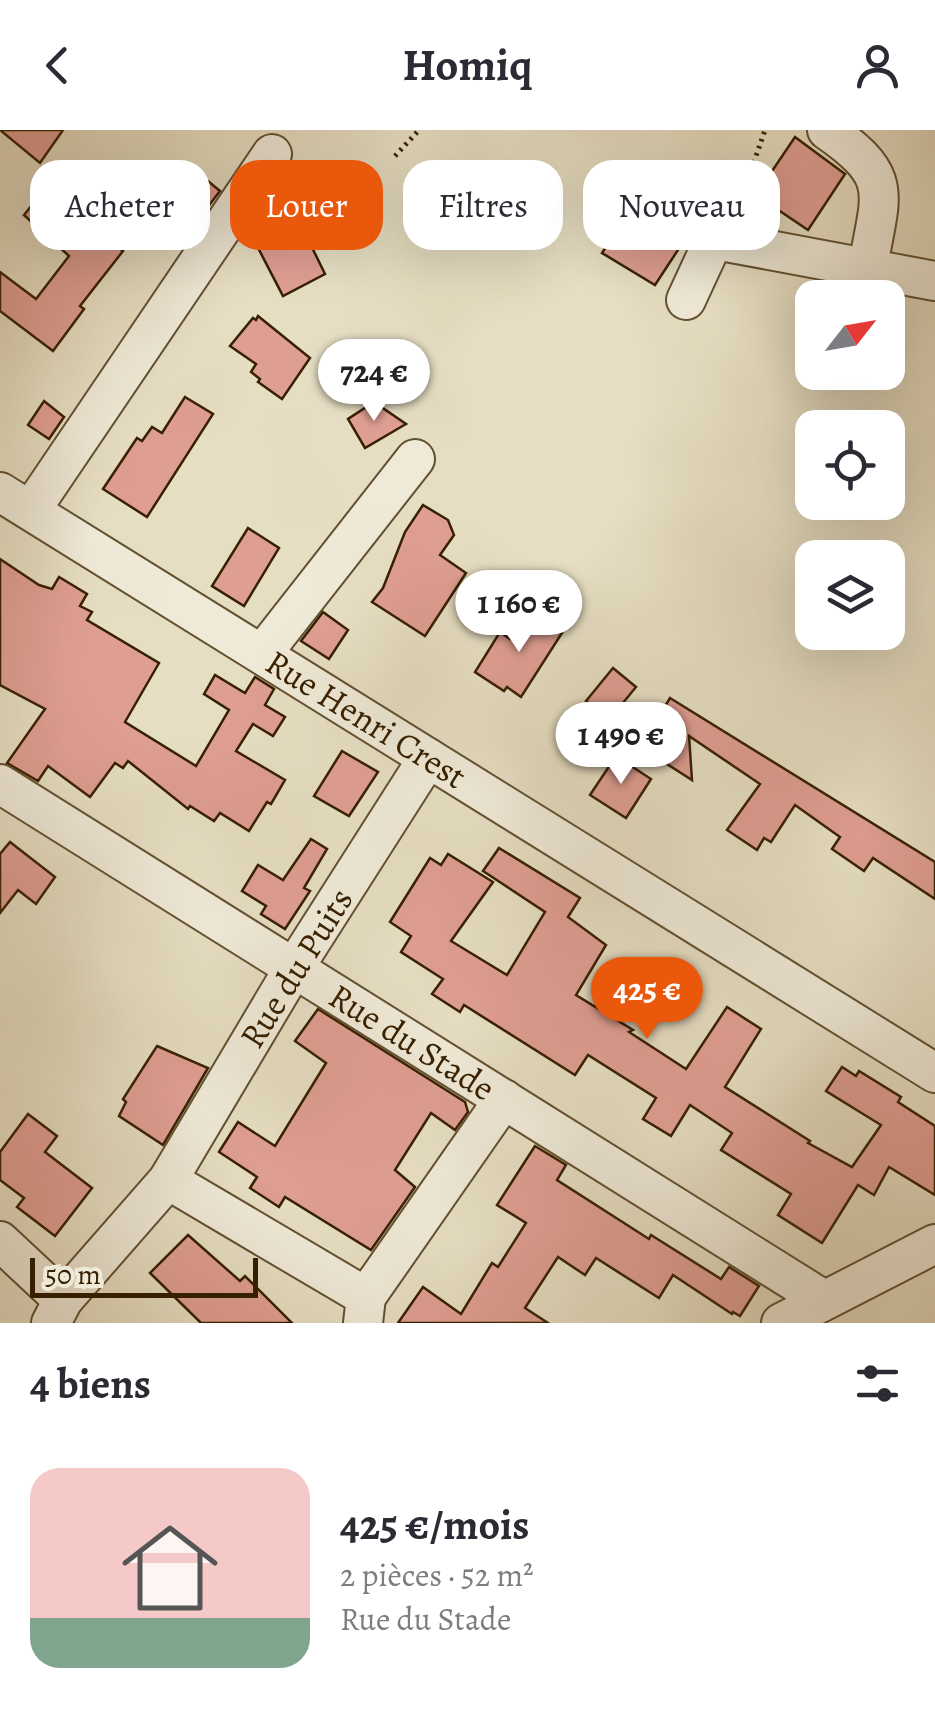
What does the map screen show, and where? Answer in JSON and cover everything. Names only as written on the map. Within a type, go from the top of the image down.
[{"type":"street","points":[[826,130],[858,152],[874,170],[880,194],[868,266]]},
{"type":"street","points":[[16,501],[272,154]]},
{"type":"street","points":[[686,300],[710,248],[721,241],[935,280]]},
{"type":"street","points":[[262,654],[416,459]]},
{"type":"street","name":"Rue Henri Crest","points":[[16,501],[935,1074]]},
{"type":"street","name":"Rue du Puits","points":[[57,1312],[168,1180],[294,968],[428,758]]},
{"type":"street","name":"Rue du Stade","points":[[0,784],[504,1100],[804,1315]]},
{"type":"street","points":[[168,1180],[364,1310],[504,1100]]},
{"type":"street","points":[[0,1240],[57,1312]]},
{"type":"street","points":[[804,1315],[935,1244]]},
{"type":"path","points":[[396,156],[419,130]]},
{"type":"path","points":[[755,160],[765,130]]},
{"type":"building","points":[[0,130],[63,130],[42,160],[36,160]]},
{"type":"building","points":[[795,137],[845,174],[808,230],[780,211],[780,160]]},
{"type":"building","points":[[210,183],[220,191],[210,204]]},
{"type":"building","points":[[62,250],[123,251],[80,306],[84,309],[53,351],[0,311],[0,272],[36,299],[69,256]]},
{"type":"building","points":[[259,250],[313,250],[325,274],[283,296]]},
{"type":"building","points":[[604,250],[678,250],[655,285],[602,253]]},
{"type":"building","points":[[258,316],[310,358],[282,399],[258,382],[260,379],[251,372],[256,364],[230,346]]},
{"type":"building","points":[[185,397],[213,414],[147,517],[103,489],[137,438],[142,441],[152,427],[162,433]]},
{"type":"building","points":[[44,401],[64,417],[49,439],[28,425]]},
{"type":"building","points":[[374,402],[406,424],[365,448],[348,419]]},
{"type":"building","points":[[423,505],[448,520],[454,535],[440,555],[466,573],[425,636],[372,602],[383,588],[405,532]]},
{"type":"building","points":[[248,528],[279,548],[244,606],[212,586]]},
{"type":"building","points":[[0,559],[39,585],[52,589],[59,577],[87,594],[80,606],[92,612],[87,620],[159,663],[125,722],[196,766],[229,710],[204,694],[215,675],[245,693],[255,677],[274,689],[265,705],[285,717],[273,736],[253,724],[236,751],[285,780],[249,831],[220,813],[214,821],[190,806],[188,809],[128,761],[123,768],[115,763],[90,797],[48,766],[38,781],[7,763],[45,709],[0,685]]},
{"type":"building","points":[[323,612],[348,630],[329,659],[301,641]]},
{"type":"building","points":[[527,612],[562,633],[521,697],[475,672],[500,632],[510,639]]},
{"type":"building","points":[[613,668],[636,687],[609,720],[586,701]]},
{"type":"building","points":[[670,698],[935,862],[935,899],[873,858],[864,871],[832,849],[840,837],[795,805],[771,842],[764,838],[757,850],[727,830],[760,784],[689,736],[692,780],[656,757],[676,727],[659,716]]},
{"type":"building","points":[[342,751],[378,772],[349,816],[314,796]]},
{"type":"building","points":[[616,756],[651,779],[626,818],[590,795]]},
{"type":"building","points":[[311,839],[327,849],[304,888],[310,891],[285,929],[261,914],[266,906],[242,891],[258,865],[283,880]]},
{"type":"building","points":[[10,842],[55,877],[36,904],[18,890],[0,913],[0,854]]},
{"type":"building","points":[[499,848],[580,898],[568,917],[606,945],[576,995],[686,1069],[727,1007],[761,1029],[725,1087],[808,1143],[852,1167],[881,1125],[826,1091],[842,1067],[856,1076],[859,1071],[901,1097],[898,1102],[935,1126],[935,1195],[889,1167],[874,1195],[858,1185],[822,1243],[778,1215],[791,1194],[721,1150],[732,1133],[690,1105],[671,1136],[643,1119],[656,1098],[588,1055],[575,1075],[464,1005],[460,1012],[432,994],[443,979],[401,952],[411,936],[390,922],[430,858],[441,865],[448,854],[493,882],[451,941],[507,975],[545,912],[483,871]]},
{"type":"building","points":[[318,1009],[465,1102],[468,1112],[455,1130],[431,1113],[395,1170],[415,1187],[371,1250],[285,1197],[279,1207],[250,1188],[257,1177],[219,1152],[238,1122],[275,1146],[326,1063],[295,1041]]},
{"type":"building","points":[[157,1046],[208,1068],[163,1145],[119,1116],[126,1102],[123,1099]]},
{"type":"building","points":[[28,1114],[57,1136],[45,1152],[92,1188],[55,1236],[17,1207],[24,1198],[0,1180],[0,1152]]},
{"type":"building","points":[[535,1146],[566,1165],[557,1180],[649,1239],[651,1235],[721,1279],[729,1267],[759,1286],[740,1316],[673,1275],[659,1298],[596,1258],[585,1275],[558,1257],[525,1308],[548,1323],[398,1323],[423,1287],[461,1314],[492,1263],[498,1267],[526,1223],[497,1205]]},
{"type":"building","points":[[188,1235],[240,1281],[245,1276],[292,1323],[201,1323],[150,1273]]}]
